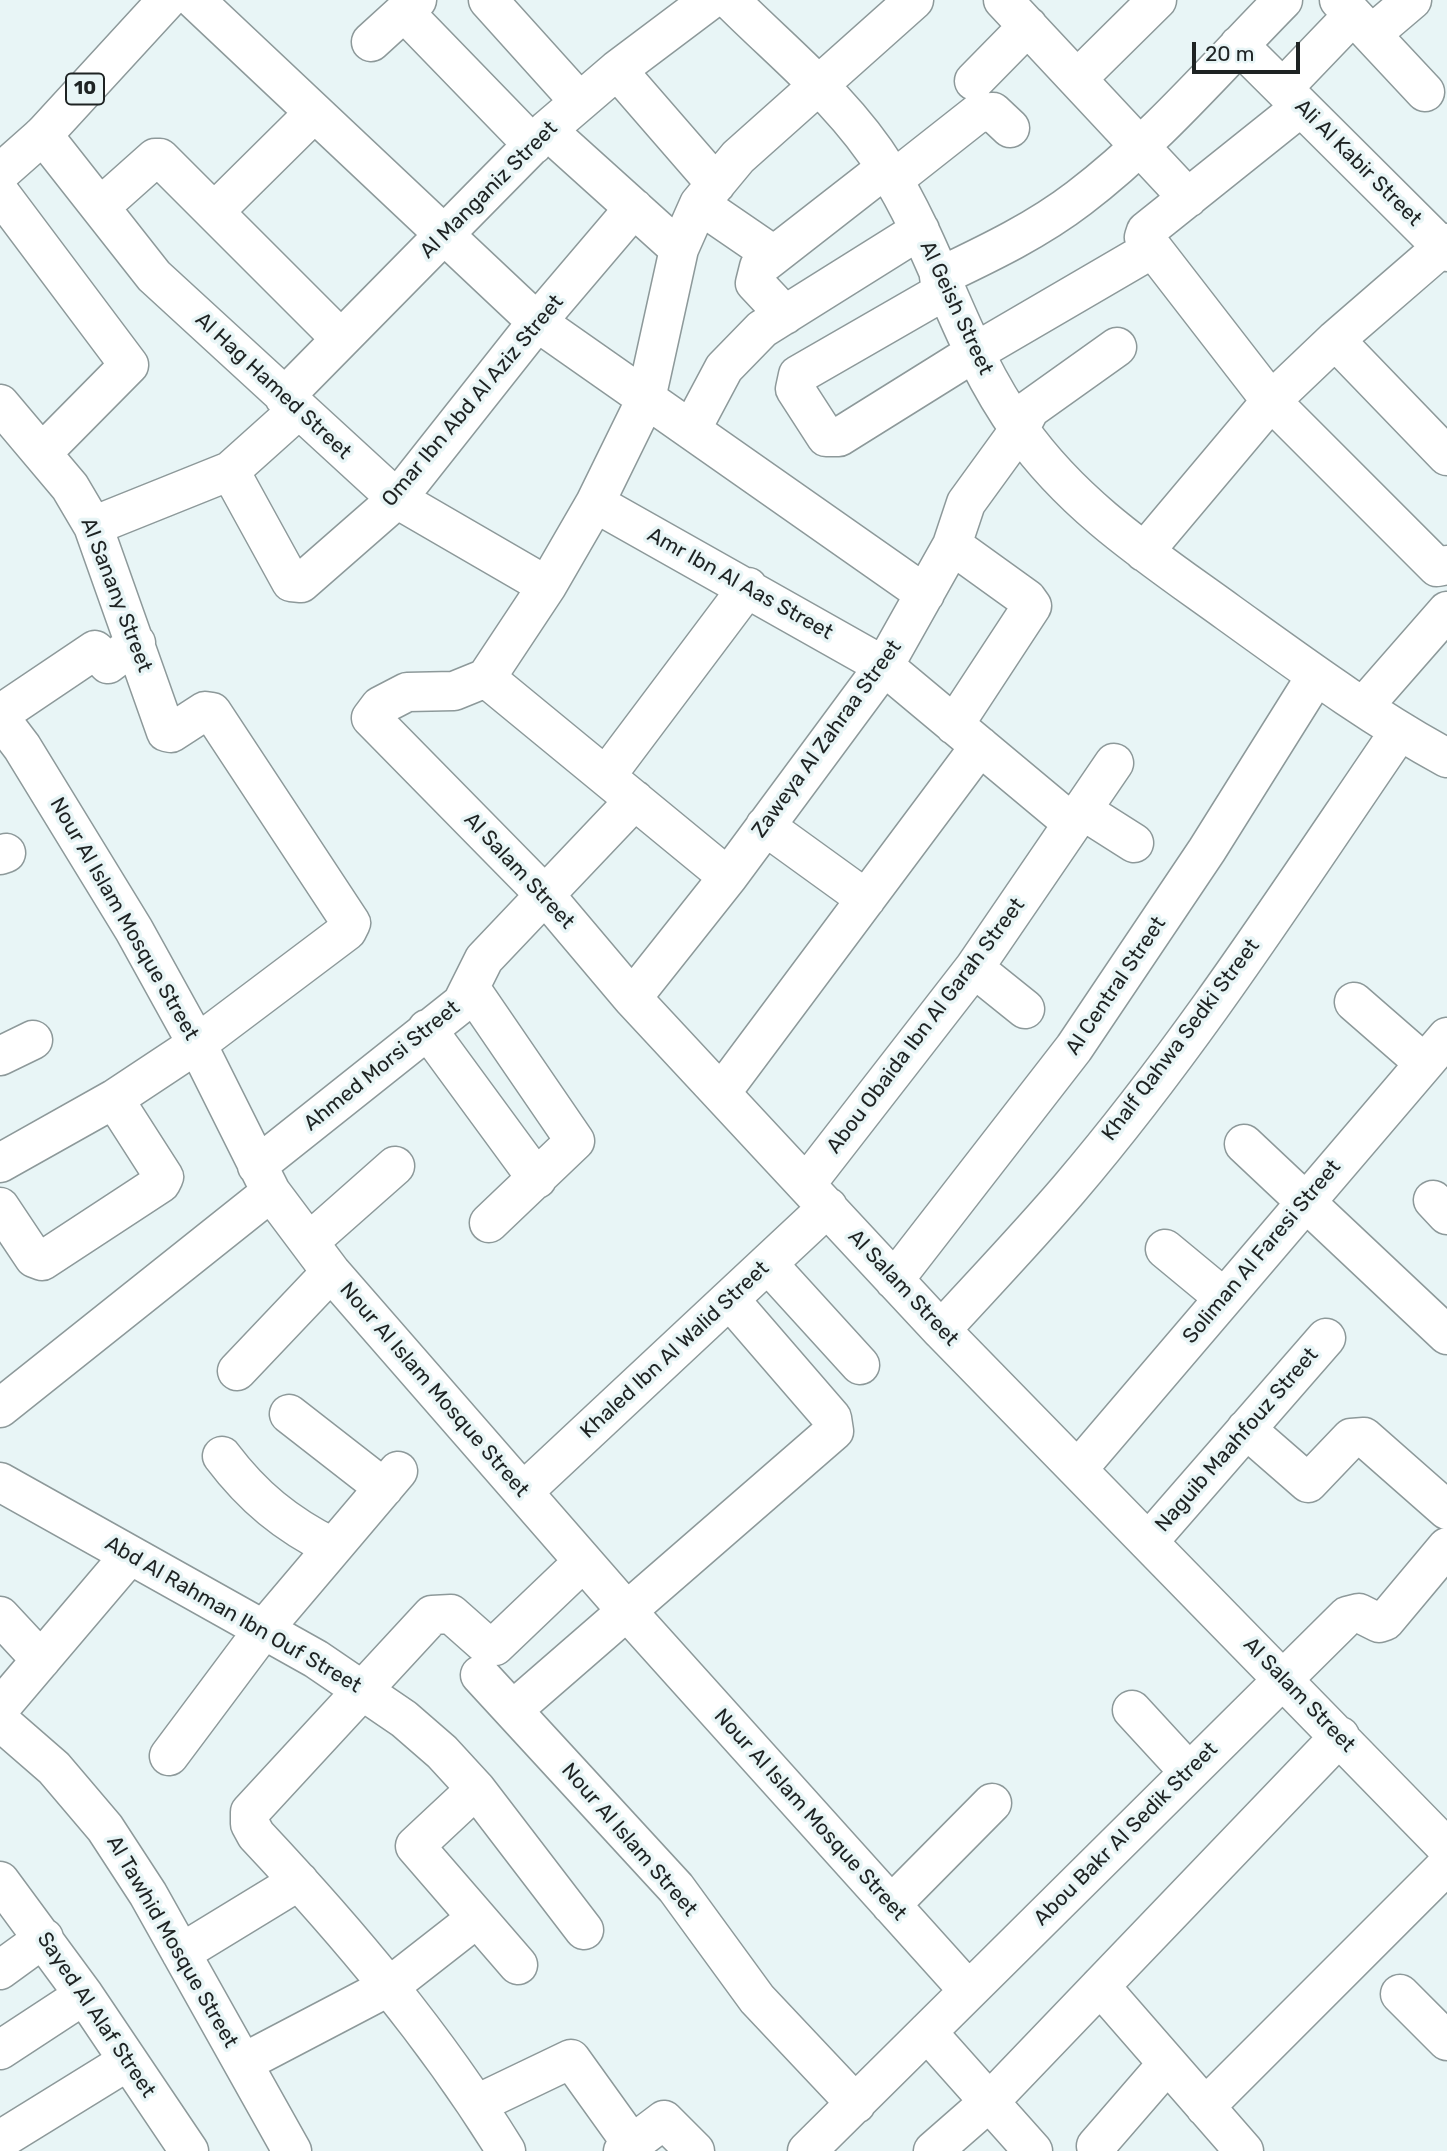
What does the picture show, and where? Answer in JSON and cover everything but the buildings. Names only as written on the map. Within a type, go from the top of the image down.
[{"type":"street","name":"10","points":[[0,173],[43,135],[167,0]]},
{"type":"street","points":[[195,0],[537,322],[925,594]]},
{"type":"street","points":[[488,0],[579,101]]},
{"type":"street","name":"Al Manganiz Street","points":[[230,471],[291,404],[341,339],[540,137],[617,70],[710,0]]},
{"type":"street","name":"Al Geish Street","points":[[730,0],[820,85],[890,174],[920,230],[972,354],[1019,430],[1056,476],[1093,512],[1144,552],[1316,676],[1399,732],[1447,758]]},
{"type":"street","points":[[728,877],[486,678],[547,586],[595,503],[646,399],[679,249],[708,194],[738,157],[914,0]]},
{"type":"street","points":[[1077,79],[1157,0]]},
{"type":"street","points":[[1152,249],[834,438],[826,437],[795,389],[798,375],[1078,199],[1140,147],[1283,0]]},
{"type":"street","points":[[1412,0],[1355,16],[1292,98],[1188,198],[1146,231],[1144,237],[1271,401],[1437,567],[1447,565]]},
{"type":"street","points":[[371,42],[410,6],[540,137],[634,208],[679,249]]},
{"type":"street","points":[[974,81],[1022,11],[1077,79],[1188,198]]},
{"type":"street","points":[[1355,16],[1425,92]]},
{"type":"street","name":"Ali Al Kabir Street","points":[[1239,45],[1445,247]]},
{"type":"street","points":[[617,70],[708,194],[772,254]]},
{"type":"street","points":[[785,315],[755,283],[759,267],[772,254],[978,113],[993,112],[1010,128]]},
{"type":"street","points":[[214,212],[314,113]]},
{"type":"street","name":"Al Hag Hamed Street","points":[[43,135],[154,276],[397,499],[547,586]]},
{"type":"street","points":[[100,206],[158,157],[341,339]]},
{"type":"street","points":[[0,194],[129,365],[42,453]]},
{"type":"street","name":"Omar Ibn Abd Al Aziz Street","points":[[230,471],[292,582],[301,583],[397,499],[537,322],[634,208]]},
{"type":"street","points":[[691,430],[724,368],[762,329],[920,230]]},
{"type":"street","points":[[1144,552],[1271,401],[1335,340],[1445,247]]},
{"type":"street","points":[[1335,340],[1447,456]]},
{"type":"street","name":"Zaweya Al Zahraa Street","points":[[632,998],[728,877],[884,666],[952,545],[966,503],[1038,401],[1117,347]]},
{"type":"street","name":"Al Sanany Street","points":[[0,404],[70,487],[93,526],[164,729],[171,733],[205,711],[212,712],[351,923],[347,931],[197,1044]]},
{"type":"street","points":[[93,526],[230,471]]},
{"type":"street","name":"Amr Ibn Al Aas Street","points":[[595,503],[884,666],[967,735],[1077,817],[1134,843]]},
{"type":"street","points":[[721,1093],[866,899],[967,735],[1032,606],[1027,599],[952,545]]},
{"type":"street","name":"Ahmed Morsi Street","points":[[0,1408],[264,1179],[427,1029],[462,1003],[471,989],[477,968],[545,895],[620,788],[748,587]]},
{"type":"street","points":[[1363,707],[1447,611]]},
{"type":"street","points":[[0,716],[94,650],[108,664],[136,643]]},
{"type":"street","name":"Al Central Street","points":[[894,1280],[1074,1048],[1207,850],[1316,676]]},
{"type":"street","name":"Al Salam Street","points":[[486,678],[454,691],[407,692],[380,706],[371,718],[545,895],[632,998],[941,1330],[1447,1848]]},
{"type":"street","name":"Nour Al Islam Mosque Street","points":[[0,716],[94,861],[197,1044],[264,1179],[320,1257],[583,1562],[968,1990]]},
{"type":"street","name":"Khalf Qahwa Sedki Street","points":[[941,1330],[1070,1188],[1126,1116],[1236,969],[1399,732]]},
{"type":"street","name":"Abou Obaida Ibn Al Garah Street","points":[[818,1195],[1114,763]]},
{"type":"street","points":[[765,826],[866,899]]},
{"type":"street","points":[[974,968],[1025,1009]]},
{"type":"street","points":[[471,989],[575,1141],[489,1223]]},
{"type":"street","points":[[1354,1002],[1436,1050]]},
{"type":"street","points":[[427,1029],[537,1179]]},
{"type":"street","points":[[0,1163],[114,1098],[197,1044]]},
{"type":"street","name":"Soliman Al Faresi Street","points":[[1078,1469],[1436,1050]]},
{"type":"street","points":[[0,1206],[34,1258],[42,1261],[161,1183],[164,1177],[114,1098]]},
{"type":"street","points":[[1244,1144],[1447,1335]]},
{"type":"street","points":[[237,1371],[320,1257],[395,1166]]},
{"type":"street","name":"Khaled Ibn Al Walid Street","points":[[523,1492],[768,1264],[818,1195]]},
{"type":"street","points":[[1165,1249],[1223,1297]]},
{"type":"street","points":[[768,1264],[860,1365]]},
{"type":"street","points":[[514,1709],[625,1609],[834,1431],[832,1418],[730,1300]]},
{"type":"street","name":"Naguib Maahfouz Street","points":[[1149,1541],[1326,1338]]},
{"type":"street","points":[[169,1756],[264,1629],[391,1479],[289,1413]]},
{"type":"street","points":[[1246,1429],[1308,1483],[1351,1438],[1364,1437],[1447,1510]]},
{"type":"street","points":[[222,1455],[244,1485],[270,1510],[299,1531],[332,1547]]},
{"type":"street","name":"Abd Al Rahman Ibn Ouf Street","points":[[0,1482],[264,1629],[363,1690],[442,1752],[476,1789],[584,1930]]},
{"type":"street","name":"Abou Bakr Al Sedik Street","points":[[807,2151],[1352,1612],[1379,1623],[1385,1621],[1446,1552]]},
{"type":"street","points":[[0,1708],[130,1555]]},
{"type":"street","points":[[506,2151],[437,2045],[390,1986],[256,1835],[250,1824],[250,1812],[432,1615],[451,1614],[486,1645],[495,1646],[583,1562]]},
{"type":"street","points":[[0,1616],[41,1660]]},
{"type":"street","name":"Nour Al Islam Street","points":[[480,1675],[676,1888],[757,1999],[856,2104]]},
{"type":"street","points":[[1132,1710],[1189,1772]]},
{"type":"street","name":"Al Tawhid Mosque Street","points":[[0,1721],[54,1768],[105,1828],[148,1894],[292,2151]]},
{"type":"street","points":[[933,2151],[989,2102],[1340,1736]]},
{"type":"street","points":[[476,1789],[415,1846],[518,1965]]},
{"type":"street","points":[[891,1905],[992,1803]]},
{"type":"street","points":[[1205,2107],[1447,1865]]},
{"type":"street","name":"Sayed Al Alaf Street","points":[[0,1881],[84,1994],[188,2151]]},
{"type":"street","points":[[181,1953],[299,1881]]},
{"type":"street","points":[[243,2063],[390,1986],[477,1918]]},
{"type":"street","points":[[0,1970],[44,1938]]},
{"type":"street","points":[[1100,1986],[1244,2151]]},
{"type":"street","points":[[0,2050],[84,1994]]},
{"type":"street","points":[[1400,1994],[1447,2041]]},
{"type":"street","points":[[927,2032],[1033,2151]]},
{"type":"street","points":[[477,2104],[571,2059],[628,2148],[664,2119],[695,2151]]},
{"type":"street","points":[[0,2140],[128,2061]]},
{"type":"street","points":[[1096,2146],[1167,2064]]}]
